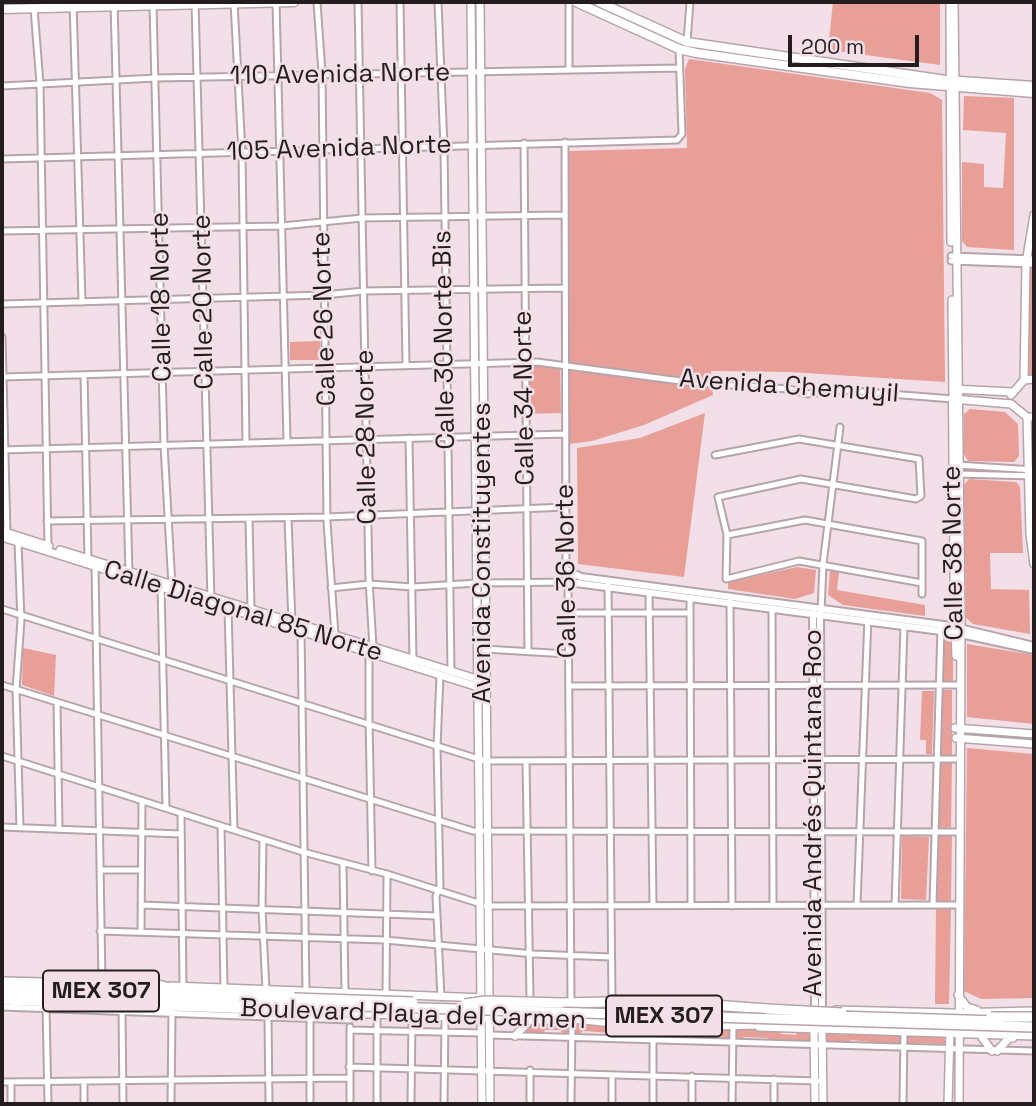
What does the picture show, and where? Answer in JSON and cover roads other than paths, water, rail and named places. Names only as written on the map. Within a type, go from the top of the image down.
[{"type":"highway","points":[[92,994],[153,985],[202,998]]},
{"type":"highway","name":"MEX 307","points":[[2,988],[92,994],[957,1023]]},
{"type":"highway","name":"MEX 307","points":[[2,994],[92,994]]},
{"type":"highway","points":[[92,994],[133,1006]]},
{"type":"highway","points":[[155,1007],[202,998]]},
{"type":"highway","points":[[468,1007],[485,1001],[610,1002]]},
{"type":"highway","points":[[713,1005],[856,1020]]},
{"type":"highway","points":[[468,1007],[481,1013],[612,1022]]},
{"type":"highway","points":[[701,1025],[842,1026],[856,1020]]},
{"type":"highway","points":[[957,1023],[1034,1023]]},
{"type":"highway","points":[[957,1023],[1034,1023]]},
{"type":"main road","points":[[2,9],[73,4],[294,2]]},
{"type":"main road","name":"Avenida Constituyentes","points":[[471,2],[476,72],[482,905],[486,998],[486,1069],[482,1104]]},
{"type":"main road","name":"Avenida Constituyentes","points":[[476,72],[480,2]]},
{"type":"main road","points":[[576,2],[679,49],[1034,93]]},
{"type":"main road","points":[[598,2],[687,42],[783,61]]},
{"type":"main road","name":"Calle 38 Norte","points":[[952,2],[959,1104]]},
{"type":"main road","points":[[952,84],[1034,86]]},
{"type":"main road","points":[[1024,380],[1034,215]]},
{"type":"main road","points":[[1034,379],[1024,380],[1012,392],[1011,404],[1030,417],[1034,564]]},
{"type":"main road","points":[[955,389],[1012,392]]},
{"type":"main road","name":"Avenida Chemuyil","points":[[955,400],[1011,404]]},
{"type":"main road","name":"Calle Diagonal 85 Norte","points":[[4,534],[19,542],[88,558],[161,586],[172,586]]},
{"type":"main road","name":"Calle Diagonal 85 Norte","points":[[4,534],[95,566],[129,573],[251,609],[295,626],[335,635],[440,675],[451,675]]},
{"type":"main road","name":"Avenida Constituyentes","points":[[480,583],[484,649],[481,684]]},
{"type":"main road","name":"Calle Diagonal 85 Norte","points":[[211,599],[228,608],[413,660],[481,684]]},
{"type":"main road","points":[[957,728],[1034,734]]},
{"type":"main road","points":[[958,738],[1034,744]]},
{"type":"main road","name":"Calle 38 Norte","points":[[948,1104],[949,1051],[957,1023],[956,905]]},
{"type":"main road","name":"Boulevard Playa del Carmen","points":[[2,981],[916,1012],[957,1023],[979,1035],[1011,1036],[1034,1023]]},
{"type":"main road","points":[[957,993],[967,1007],[985,1012]]},
{"type":"main road","points":[[441,997],[448,1006],[446,1016]]},
{"type":"main road","points":[[516,999],[513,1010],[520,1018]]},
{"type":"main road","name":"Boulevard Playa del Carmen","points":[[2,1001],[122,1010],[133,1006],[155,1007],[172,1012],[568,1019]]},
{"type":"main road","points":[[6,1007],[18,1002]]},
{"type":"main road","name":"Avenida Andrés Quintana Roo","points":[[818,1009],[818,1030]]},
{"type":"main road","points":[[916,1012],[925,1022],[916,1033]]},
{"type":"main road","points":[[985,1012],[977,1015],[975,1021],[979,1035],[995,1051],[1011,1036]]},
{"type":"main road","name":"Boulevard Playa del Carmen","points":[[612,1022],[916,1033],[957,1023],[985,1012],[1034,1023]]},
{"type":"main road","points":[[515,1036],[532,1018]]},
{"type":"main road","points":[[818,1030],[819,1081],[823,1104]]},
{"type":"main road","name":"Avenida Constituyentes","points":[[486,1069],[490,1104]]},
{"type":"main road","points":[[815,1104],[819,1081]]},
{"type":"street","points":[[234,2],[240,78],[246,443]]},
{"type":"street","points":[[276,2],[280,76],[287,442]]},
{"type":"street","name":"Calle 26 Norte","points":[[317,2],[322,76],[321,222],[327,368],[327,517],[335,635]]},
{"type":"street","name":"Calle 28 Norte","points":[[358,2],[372,650],[369,725],[372,871]]},
{"type":"street","points":[[400,2],[406,365]]},
{"type":"street","name":"Calle 30 Norte Bis","points":[[438,2],[444,147],[451,675]]},
{"type":"street","points":[[569,2],[569,70]]},
{"type":"street","points":[[687,42],[690,2]]},
{"type":"street","name":"Calle 20 Norte","points":[[195,3],[211,599]]},
{"type":"street","points":[[73,4],[82,302]]},
{"type":"street","points":[[114,4],[130,518],[129,573]]},
{"type":"street","name":"Calle 18 Norte","points":[[153,5],[163,300],[164,445],[172,586]]},
{"type":"street","points":[[34,8],[40,84],[41,303],[48,548]]},
{"type":"street","points":[[678,68],[679,49]]},
{"type":"street","name":"110 Avenida Norte","points":[[2,86],[156,78],[678,68]]},
{"type":"street","name":"105 Avenida Norte","points":[[2,159],[677,140],[681,134],[678,68]]},
{"type":"street","name":"Calle 36 Norte","points":[[565,142],[563,215],[567,365],[565,434],[569,613],[571,1000]]},
{"type":"street","name":"Calle 34 Norte","points":[[524,143],[523,290],[528,652]]},
{"type":"street","points":[[2,232],[282,226],[362,218],[404,220],[563,215]]},
{"type":"street","points":[[954,258],[1030,262]]},
{"type":"street","points":[[2,304],[324,295],[364,291],[564,288]]},
{"type":"street","points":[[2,337],[4,534]]},
{"type":"street","name":"Avenida Chemuyil","points":[[2,377],[524,363],[567,365],[688,382],[789,389],[807,394],[839,390],[955,400]]},
{"type":"street","points":[[84,374],[88,558]]},
{"type":"street","name":"Avenida Andrés Quintana Roo","points":[[818,1009],[817,611],[840,427]]},
{"type":"street","points":[[3,450],[565,434]]},
{"type":"street","points":[[409,438],[413,660]]},
{"type":"street","points":[[715,455],[799,439],[919,459],[921,496],[916,499],[801,479],[718,497],[727,536],[726,579],[799,561],[922,583]]},
{"type":"street","points":[[956,469],[1031,473]]},
{"type":"street","points":[[47,521],[327,517],[368,513],[566,507]]},
{"type":"street","points":[[288,518],[301,704],[306,992]]},
{"type":"street","points":[[250,519],[251,609]]},
{"type":"street","points":[[727,536],[805,520],[922,541],[922,594]]},
{"type":"street","points":[[19,542],[21,615],[16,690],[20,828]]},
{"type":"street","points":[[95,566],[102,983]]},
{"type":"street","points":[[566,570],[581,577],[649,593],[817,611]]},
{"type":"street","points":[[331,588],[369,584],[413,587],[526,582],[608,584],[941,628],[1034,648]]},
{"type":"street","points":[[608,584],[610,1002]]},
{"type":"street","points":[[161,586],[166,807]]},
{"type":"street","points":[[649,593],[653,905]]},
{"type":"street","points":[[690,599],[691,905]]},
{"type":"street","points":[[731,600],[732,906]]},
{"type":"street","points":[[228,608],[234,830]]},
{"type":"street","points":[[772,608],[773,905]]},
{"type":"street","points":[[2,609],[481,760],[957,759]]},
{"type":"street","points":[[569,613],[690,613]]},
{"type":"street","points":[[868,618],[904,626],[941,628]]},
{"type":"street","points":[[857,905],[868,618]]},
{"type":"street","points":[[895,905],[904,626]]},
{"type":"street","points":[[933,905],[941,628]]},
{"type":"street","points":[[484,649],[568,654]]},
{"type":"street","points":[[440,675],[437,747],[441,820],[437,916],[441,997]]},
{"type":"street","points":[[2,685],[482,832],[956,832]]},
{"type":"street","points":[[569,686],[958,685]]},
{"type":"street","points":[[57,702],[59,829]]},
{"type":"street","points":[[2,756],[303,852],[387,874],[482,905],[956,905]]},
{"type":"street","points":[[526,761],[530,999]]},
{"type":"street","points":[[141,932],[142,801]]},
{"type":"street","points":[[181,813],[183,986]]},
{"type":"street","points":[[221,826],[224,988]]},
{"type":"street","points":[[2,827],[181,834]]},
{"type":"street","points":[[263,839],[262,909],[266,990]]},
{"type":"street","points":[[343,864],[345,993]]},
{"type":"street","points":[[100,870],[141,870]]},
{"type":"street","points":[[386,994],[387,874]]},
{"type":"street","points":[[141,905],[437,916]]},
{"type":"street","points":[[100,931],[385,940],[529,953],[611,957]]},
{"type":"street","points":[[6,1007],[46,1006],[48,1104]]},
{"type":"street","points":[[123,1104],[122,1010],[172,1012],[171,1104]]},
{"type":"street","points":[[268,1014],[269,1104]]},
{"type":"street","points":[[377,1014],[377,1104]]},
{"type":"street","points":[[310,1015],[310,1104]]},
{"type":"street","points":[[411,1104],[412,1015]]},
{"type":"street","points":[[350,1016],[350,1104]]},
{"type":"street","points":[[437,1032],[446,1016]]},
{"type":"street","points":[[444,1104],[446,1016]]},
{"type":"street","points":[[568,1019],[572,1038],[571,1104]]},
{"type":"street","points":[[653,1023],[653,1104]]},
{"type":"street","points":[[732,1104],[733,1027]]},
{"type":"street","points":[[350,1030],[904,1050],[1034,1051]]},
{"type":"street","points":[[903,1104],[904,1032]]},
{"type":"street","points":[[349,1067],[732,1076],[819,1081]]},
{"type":"street","points":[[530,1070],[530,1104]]},
{"type":"street","points":[[612,1075],[612,1104]]},
{"type":"street","points":[[692,1076],[692,1104]]},
{"type":"street","points":[[2,1082],[350,1078]]},
{"type":"street","points":[[774,1079],[774,1104]]},
{"type":"street","points":[[84,1081],[84,1104]]},
{"type":"street","points":[[10,1082],[11,1104]]}]
